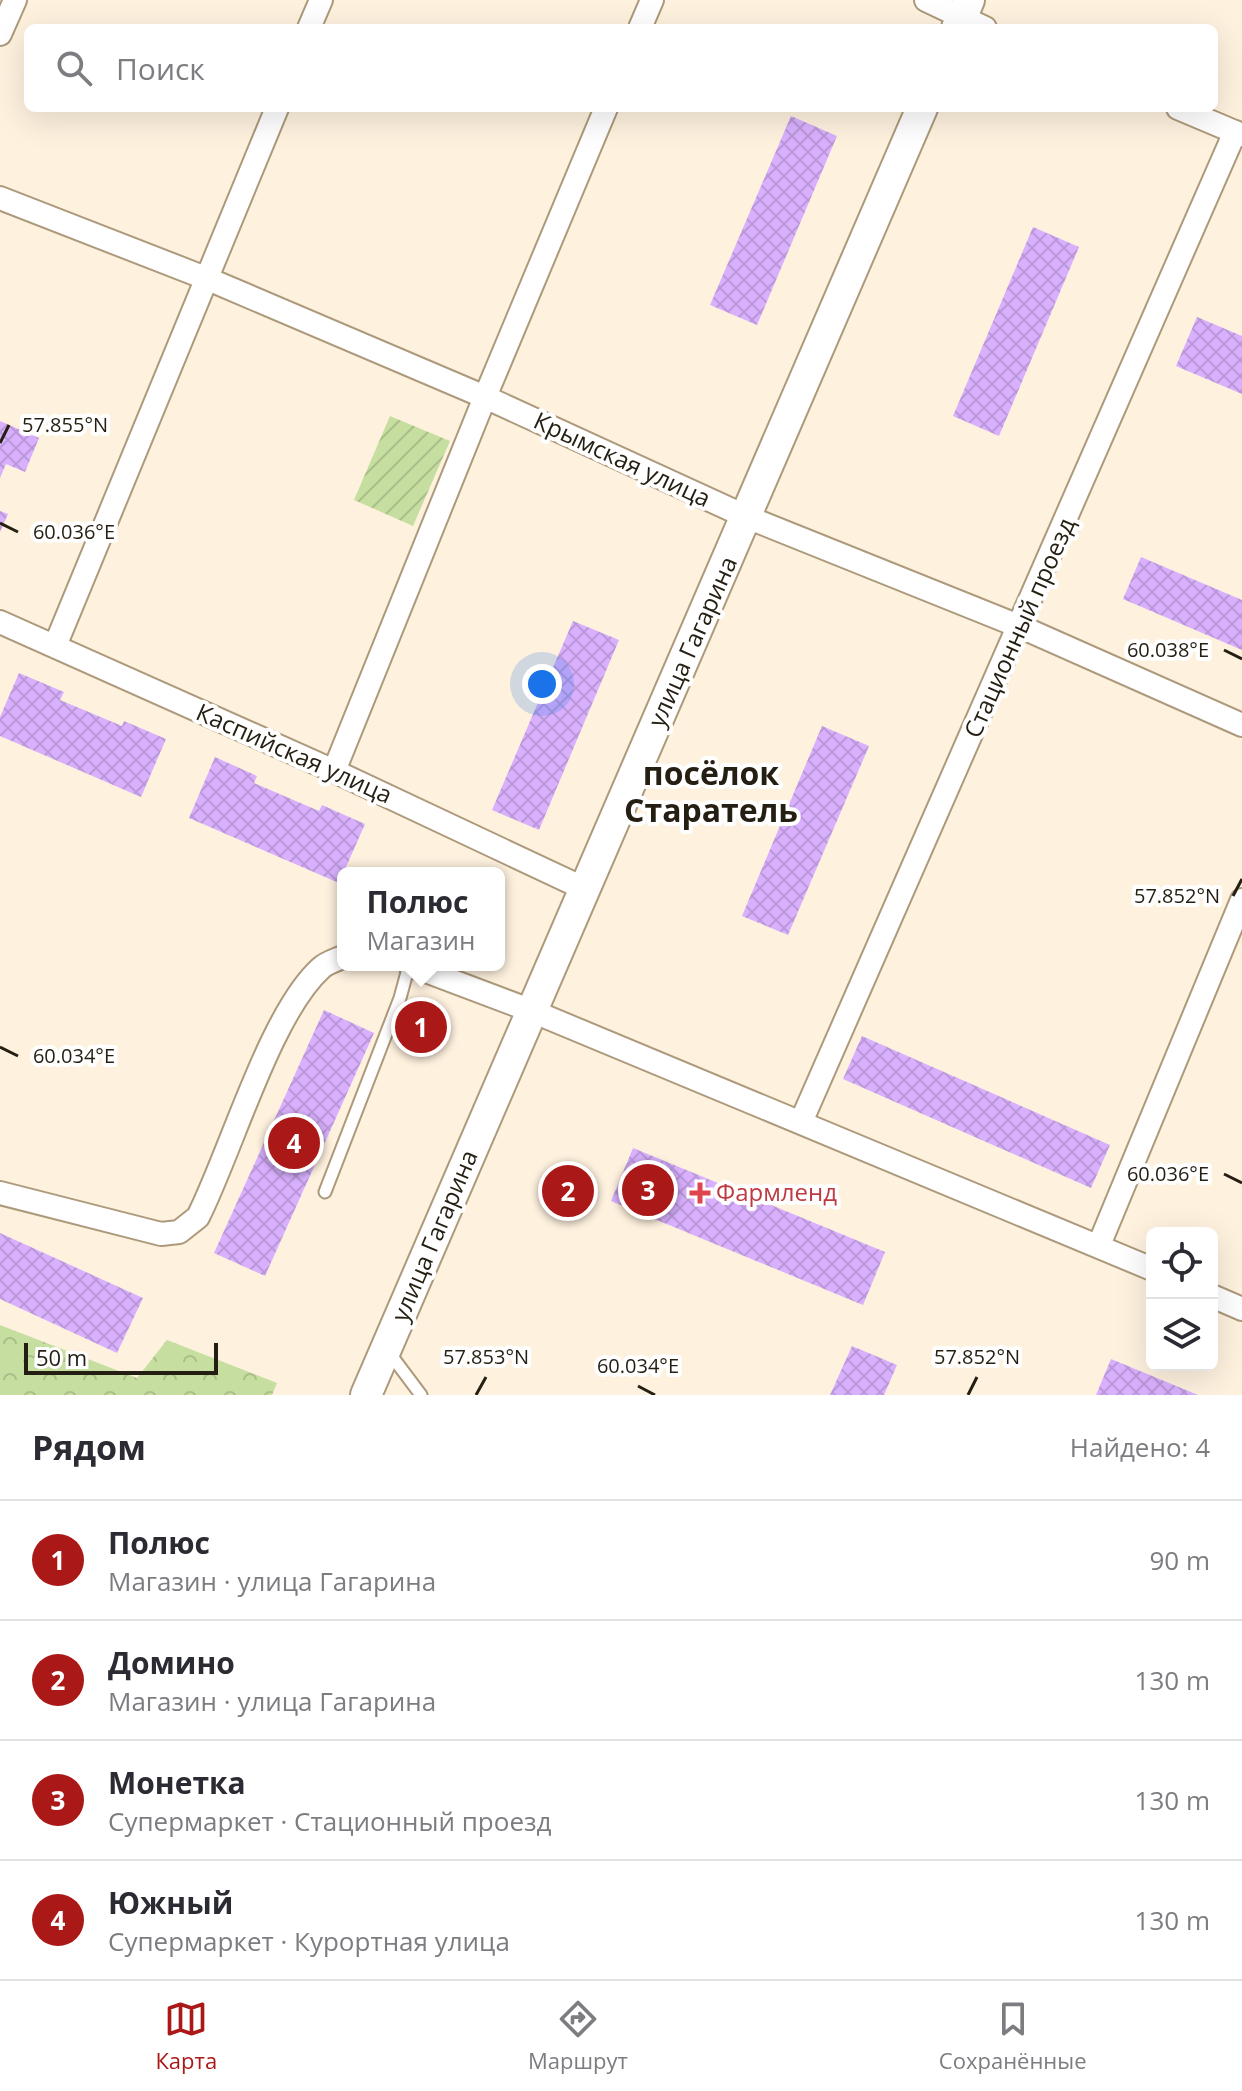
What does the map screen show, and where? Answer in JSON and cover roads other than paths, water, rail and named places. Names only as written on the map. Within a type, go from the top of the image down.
[{"type":"street","points":[[0,34],[15,0]]},
{"type":"street","points":[[311,24],[321,0]]},
{"type":"street","points":[[642,24],[652,0]]},
{"type":"street","points":[[926,0],[968,18]]},
{"type":"street","points":[[55,646],[275,112]]},
{"type":"street","points":[[334,771],[604,112]]},
{"type":"street","name":"улица Гагарина","points":[[366,1395],[920,112]]},
{"type":"street","points":[[1188,112],[1239,133]]},
{"type":"street","name":"Стационный проезд","points":[[801,1122],[1239,133]]},
{"type":"street","name":"Крымская улица","points":[[0,198],[208,279],[485,397],[747,517],[1021,627],[1242,725]]},
{"type":"street","name":"Каспийская улица","points":[[0,622],[334,771],[585,889]]},
{"type":"street","points":[[1099,1245],[1242,900]]},
{"type":"street","points":[[0,1193],[161,1234],[179,1232],[198,1217],[204,1205],[277,1033],[301,992],[322,966],[337,960]]},
{"type":"street","points":[[425,971],[532,1011],[1146,1266]]},
{"type":"street","points":[[1218,1299],[1242,1309]]},
{"type":"lane","points":[[325,1192],[400,998],[407,971]]},
{"type":"lane","points":[[386,1349],[421,1395]]},
{"type":"place","name":"Полюс","points":[[421,1027]]},
{"type":"place","name":"Южный","points":[[294,1143]]},
{"type":"place","name":"Монетка","points":[[648,1190]]},
{"type":"place","name":"Домино","points":[[568,1191]]},
{"type":"place","name":"Фармленд","points":[[700,1193]]},
{"type":"district","name":"посёлок Старатель","points":[[711,792]]}]
